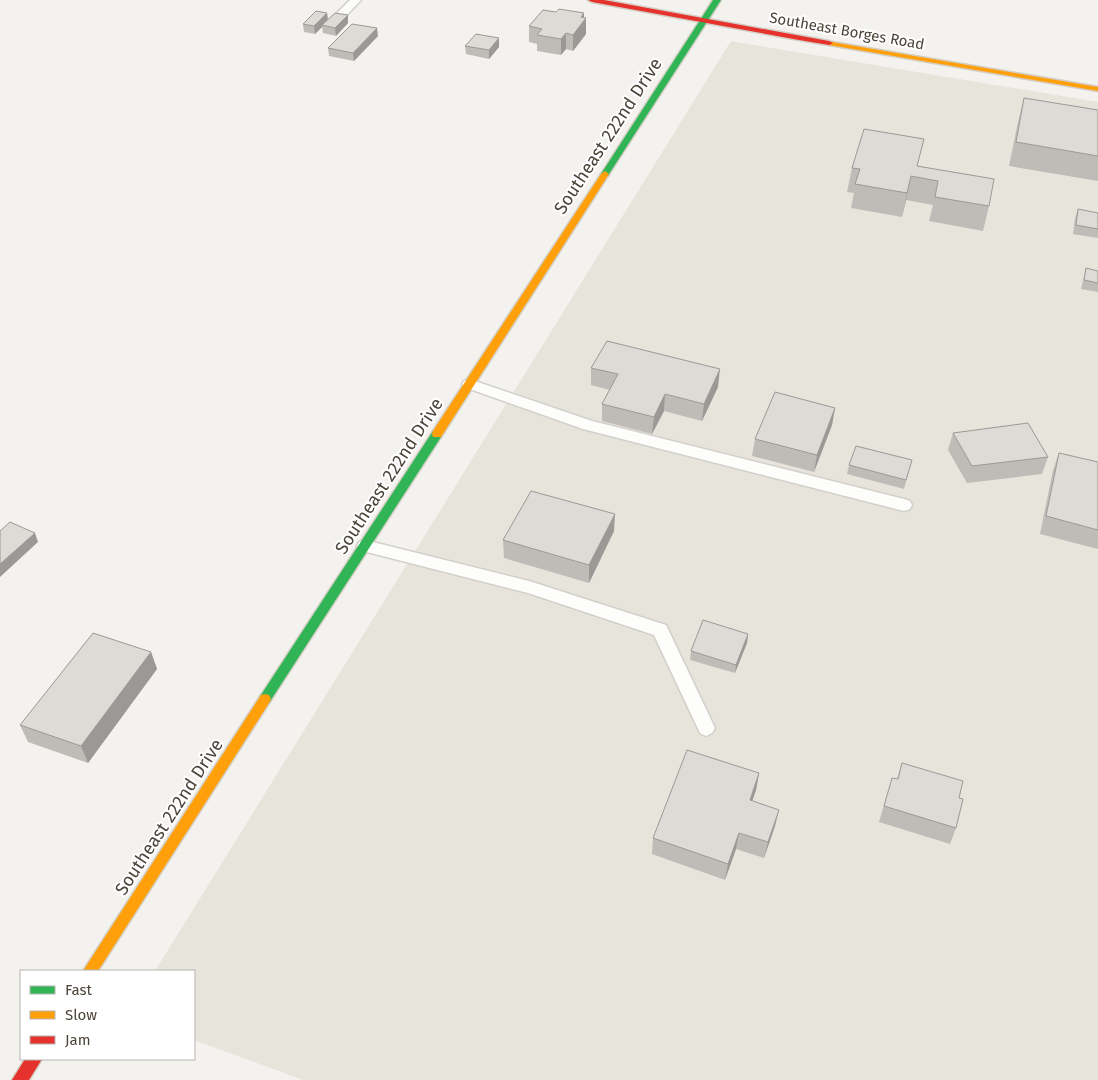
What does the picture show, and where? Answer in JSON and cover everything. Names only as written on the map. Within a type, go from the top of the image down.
[{"type":"main road","name":"Southeast Borges Road","points":[[592,0],[677,15],[703,22],[1098,89]]},
{"type":"main road","name":"Southeast 222nd Drive","points":[[91,970],[717,0]]},
{"type":"main road","points":[[20,1080],[33,1060]]},
{"type":"lane","points":[[339,17],[356,0]]},
{"type":"lane","points":[[469,384],[588,425],[904,505]]},
{"type":"lane","points":[[365,546],[529,587],[660,630],[706,728]]},
{"type":"shaded area","points":[[731,41],[1098,102],[1098,1080],[303,1080],[195,1040],[195,970],[156,970]]},
{"type":"building","points":[[559,9],[584,13],[581,17],[586,18],[573,35],[566,33],[561,39],[537,35],[542,29],[529,26],[543,10],[556,12]]},
{"type":"building","points":[[316,11],[327,13],[314,26],[303,24]]},
{"type":"building","points":[[335,13],[348,15],[335,28],[322,25]]},
{"type":"building","points":[[352,24],[377,28],[353,53],[328,48]]},
{"type":"building","points":[[476,34],[499,38],[489,50],[465,46]]},
{"type":"building","points":[[1024,98],[1098,110],[1098,156],[1016,142]]},
{"type":"building","points":[[864,129],[924,139],[917,166],[994,179],[989,206],[935,197],[938,181],[911,176],[907,193],[855,184],[860,169],[852,168]]},
{"type":"building","points":[[1078,209],[1098,213],[1098,229],[1076,225]]},
{"type":"building","points":[[1086,268],[1098,271],[1098,283],[1084,280]]},
{"type":"building","points":[[607,341],[720,369],[704,404],[665,394],[654,417],[602,404],[618,374],[591,368]]},
{"type":"building","points":[[775,392],[835,408],[817,455],[755,439]]},
{"type":"building","points":[[1028,423],[1048,457],[972,466],[953,433]]},
{"type":"building","points":[[856,446],[912,460],[906,480],[849,465]]},
{"type":"building","points":[[1059,453],[1098,462],[1098,530],[1046,516]]},
{"type":"building","points":[[531,491],[615,514],[589,565],[503,540]]},
{"type":"building","points":[[10,522],[35,533],[0,564],[0,531]]},
{"type":"building","points":[[703,620],[748,634],[736,665],[691,651]]},
{"type":"building","points":[[93,633],[151,652],[81,746],[20,725]]},
{"type":"building","points":[[687,750],[759,773],[750,800],[779,810],[768,842],[739,833],[728,864],[653,838]]},
{"type":"building","points":[[902,763],[963,781],[959,798],[963,799],[956,828],[884,806],[892,778],[898,779]]},
{"type":"traffic: fast","points":[[605,174],[717,0]]},
{"type":"traffic: fast","points":[[265,699],[437,434]]},
{"type":"traffic: slow","points":[[829,43],[1098,89]]},
{"type":"traffic: slow","points":[[437,434],[605,174]]},
{"type":"traffic: slow","points":[[91,970],[265,699]]},
{"type":"traffic: jam","points":[[592,0],[829,43]]},
{"type":"traffic: jam","points":[[20,1080],[33,1060]]}]
